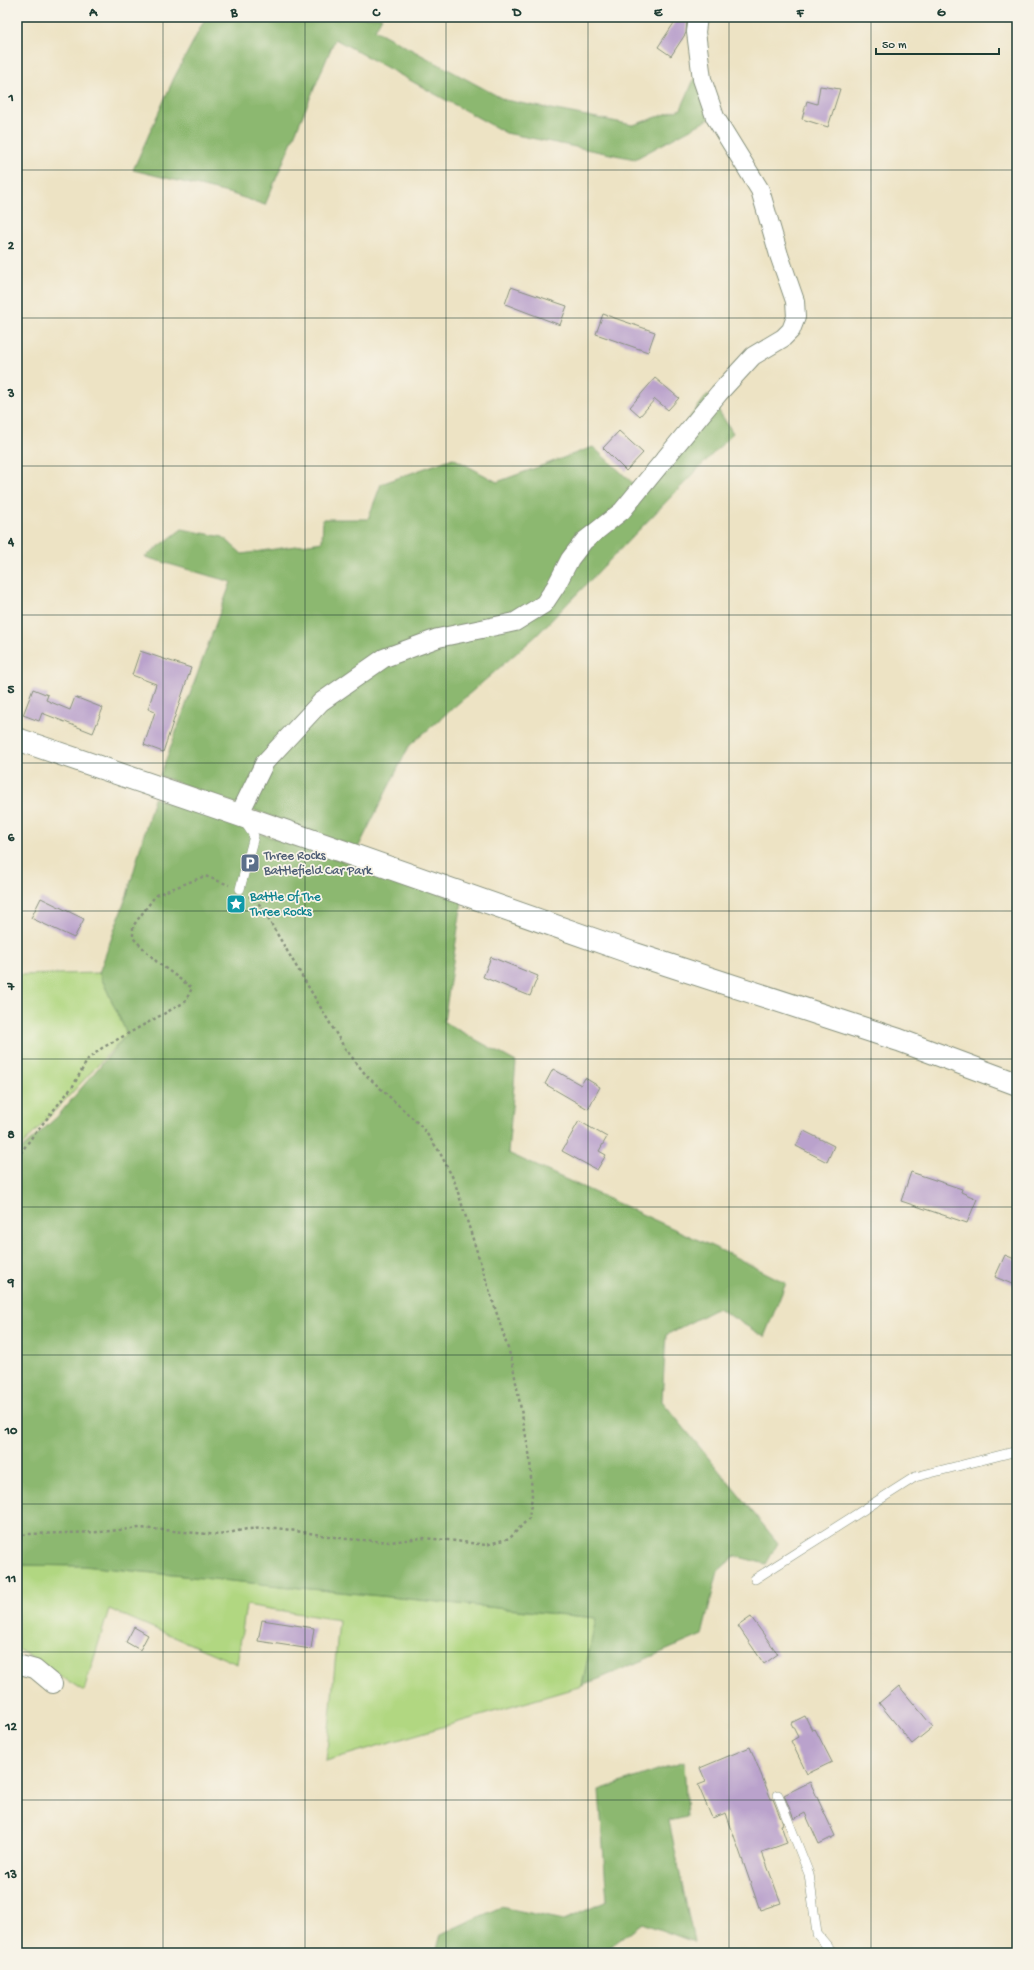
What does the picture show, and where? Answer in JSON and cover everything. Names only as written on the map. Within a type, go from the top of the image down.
[{"type":"street","points":[[239,815],[265,762],[321,702],[384,658],[438,638],[475,629],[515,622],[544,604],[556,586],[570,559],[584,541],[622,511],[719,393],[753,356],[783,338],[791,330],[796,317],[795,301],[779,255],[760,190],[715,117],[702,79],[696,32],[698,17]]},
{"type":"street","points":[[17,739],[635,954],[899,1040],[1017,1084]]},
{"type":"street","points":[[17,1664],[35,1669],[52,1684]]},
{"type":"lane","points":[[239,815],[254,836],[240,889]]},
{"type":"lane","points":[[755,1579],[915,1477],[1017,1451]]},
{"type":"lane","points":[[778,1795],[809,1874],[817,1934],[833,1953]]},
{"type":"path","points":[[17,1158],[73,1086],[88,1059],[102,1048],[185,1002],[192,988],[157,962],[133,938],[134,926],[156,895],[205,876],[240,889],[260,905],[344,1047],[366,1075],[422,1127],[439,1151],[454,1180],[512,1361],[530,1458],[532,1497],[529,1518],[510,1538],[486,1545],[420,1538],[390,1542],[347,1539],[277,1528],[247,1529],[219,1535],[140,1528],[100,1532],[28,1534],[17,1536]]},
{"type":"green space","points":[[206,17],[382,17],[375,30],[505,100],[633,125],[681,109],[696,75],[711,118],[635,159],[506,133],[335,39],[265,205],[232,194],[133,170],[174,78]]},
{"type":"green space","points":[[708,394],[733,433],[536,636],[409,746],[358,848],[160,776],[231,582],[145,557],[182,529],[223,537],[242,554],[322,542],[323,519],[368,519],[381,484],[453,458],[497,482],[593,447],[636,486]]},
{"type":"green space","points":[[154,798],[462,901],[444,1022],[516,1062],[508,1153],[729,1254],[786,1283],[764,1337],[718,1308],[666,1335],[662,1401],[778,1543],[766,1564],[735,1556],[718,1571],[702,1635],[582,1686],[596,1618],[84,1566],[17,1565],[17,1153],[57,1117],[127,1034],[99,973],[128,892]]},
{"type":"green space","points":[[99,973],[127,1034],[17,1151],[17,975]]},
{"type":"green space","points":[[17,1565],[84,1566],[597,1618],[582,1686],[326,1761],[339,1620],[246,1605],[237,1664],[109,1609],[84,1691],[18,1649]]},
{"type":"green space","points":[[684,1761],[687,1817],[669,1821],[694,1942],[642,1923],[602,1953],[436,1953],[441,1934],[501,1907],[564,1920],[607,1901],[599,1790]]},
{"type":"building","points":[[678,17],[682,17],[687,20],[686,33],[671,56],[658,47]]},
{"type":"building","points":[[820,86],[840,89],[828,127],[802,119],[807,101],[817,104]]},
{"type":"building","points":[[511,287],[567,306],[560,325],[505,304]]},
{"type":"building","points":[[603,314],[655,332],[648,352],[596,334]]},
{"type":"building","points":[[655,378],[679,398],[668,410],[655,399],[640,416],[630,407]]},
{"type":"building","points":[[619,431],[643,453],[626,471],[603,448]]},
{"type":"building","points":[[140,651],[191,668],[163,752],[144,745],[155,712],[148,709],[156,684],[132,675]]},
{"type":"building","points":[[33,689],[48,695],[46,700],[70,710],[75,697],[103,708],[93,733],[42,713],[39,721],[23,715]]},
{"type":"building","points":[[41,898],[84,919],[74,938],[31,918]]},
{"type":"building","points":[[491,957],[538,976],[530,996],[483,977]]},
{"type":"building","points":[[553,1069],[581,1085],[585,1078],[600,1087],[588,1109],[545,1084]]},
{"type":"building","points":[[579,1121],[607,1137],[599,1151],[606,1155],[597,1170],[562,1151]]},
{"type":"building","points":[[804,1131],[834,1146],[827,1162],[796,1146]]},
{"type":"building","points":[[911,1172],[962,1189],[961,1192],[977,1199],[967,1223],[901,1201]]},
{"type":"building","points":[[1005,1255],[1017,1260],[1017,1286],[995,1277]]},
{"type":"building","points":[[751,1617],[778,1654],[764,1664],[738,1626]]},
{"type":"building","points":[[262,1620],[314,1628],[311,1649],[258,1641]]},
{"type":"building","points":[[134,1627],[148,1635],[140,1650],[126,1642]]},
{"type":"building","points":[[899,1686],[933,1727],[912,1744],[879,1703]]},
{"type":"building","points":[[805,1716],[812,1730],[815,1729],[832,1762],[807,1774],[791,1741],[798,1737],[791,1723]]},
{"type":"building","points":[[750,1747],[783,1824],[781,1825],[787,1843],[762,1852],[781,1903],[760,1910],[726,1813],[712,1818],[698,1785],[706,1782],[700,1768]]},
{"type":"building","points":[[810,1782],[835,1836],[819,1844],[805,1813],[794,1819],[784,1795]]},
{"type":"place","name":"Three Rocks Battlefield Car Park","points":[[250,863]]},
{"type":"place","name":"Battle Of The Three Rocks","points":[[236,904]]}]
